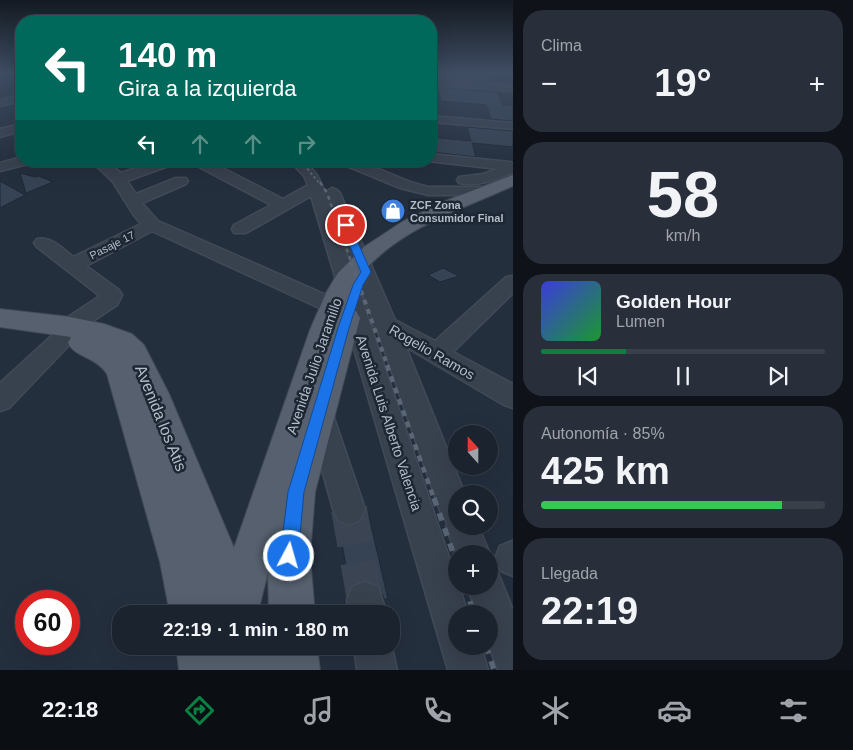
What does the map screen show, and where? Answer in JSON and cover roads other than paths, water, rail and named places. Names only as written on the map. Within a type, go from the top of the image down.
[{"type":"main road","points":[[351,285],[400,231],[513,180]]},
{"type":"main road","name":"Avenida Julio Jaramillo","points":[[243,605],[313,360],[351,285],[394,247],[416,234],[513,189]]},
{"type":"main road","name":"Avenida Julio Jaramillo","points":[[292,605],[289,556],[296,492],[319,412],[351,285]]},
{"type":"main road","name":"Avenida los Atis","points":[[0,318],[68,331],[114,359],[122,374],[181,562],[191,605]]},
{"type":"main road","name":"Avenida los Atis","points":[[0,329],[104,334],[122,341],[134,353],[153,394],[210,543],[230,605]]},
{"type":"main road","points":[[202,655],[204,670]]},
{"type":"main road","name":"Avenida Julio Jaramillo","points":[[216,670],[223,655]]},
{"type":"main road","name":"Avenida los Atis","points":[[252,655],[260,670]]},
{"type":"main road","points":[[293,655],[294,670]]},
{"type":"street","points":[[437,119],[513,125]]},
{"type":"street","points":[[0,133],[15,129]]},
{"type":"street","points":[[0,160],[15,157]]},
{"type":"street","points":[[437,159],[513,167]]},
{"type":"street","points":[[0,167],[15,163]]},
{"type":"street","points":[[109,167],[141,214],[152,225]]},
{"type":"street","points":[[119,179],[152,167]]},
{"type":"street","points":[[210,167],[283,205]]},
{"type":"street","name":"Avenida Luis Alberto Valencia","points":[[303,167],[310,175],[316,187],[351,285],[448,606]]},
{"type":"street","name":"Avenida Luis Alberto Valencia","points":[[311,167],[331,189],[351,285],[384,324],[448,490]]},
{"type":"street","points":[[361,167],[405,185],[428,191],[488,191]]},
{"type":"street","points":[[370,171],[423,179],[449,180],[482,179],[501,174],[513,167]]},
{"type":"street","points":[[134,201],[181,181]]},
{"type":"street","points":[[240,229],[316,187]]},
{"type":"street","name":"Rogelio Ramos","points":[[152,225],[351,285],[384,324],[513,397]]},
{"type":"street","name":"Pasaje 17","points":[[72,265],[152,225]]},
{"type":"street","points":[[0,400],[68,331],[110,300],[112,295],[43,243]]},
{"type":"street","points":[[436,354],[513,282]]},
{"type":"street","points":[[319,412],[350,509]]},
{"type":"street","points":[[488,595],[513,658]]},
{"type":"street","points":[[374,655],[377,670]]},
{"type":"street","points":[[464,655],[468,670]]},
{"type":"tunnel","points":[[349,509],[365,600]]},
{"type":"railway","points":[[306,167],[320,184]]},
{"type":"railway","points":[[320,182],[327,193],[352,264]]},
{"type":"railway","points":[[351,262],[388,367]]},
{"type":"railway","points":[[387,365],[434,499]]},
{"type":"railway","points":[[434,498],[450,545]]},
{"type":"railway","points":[[468,595],[471,605]]},
{"type":"railway","points":[[489,655],[494,670]]},
{"type":"place","name":"ZCF Zona Consumidor Final","points":[[393,211]]}]
